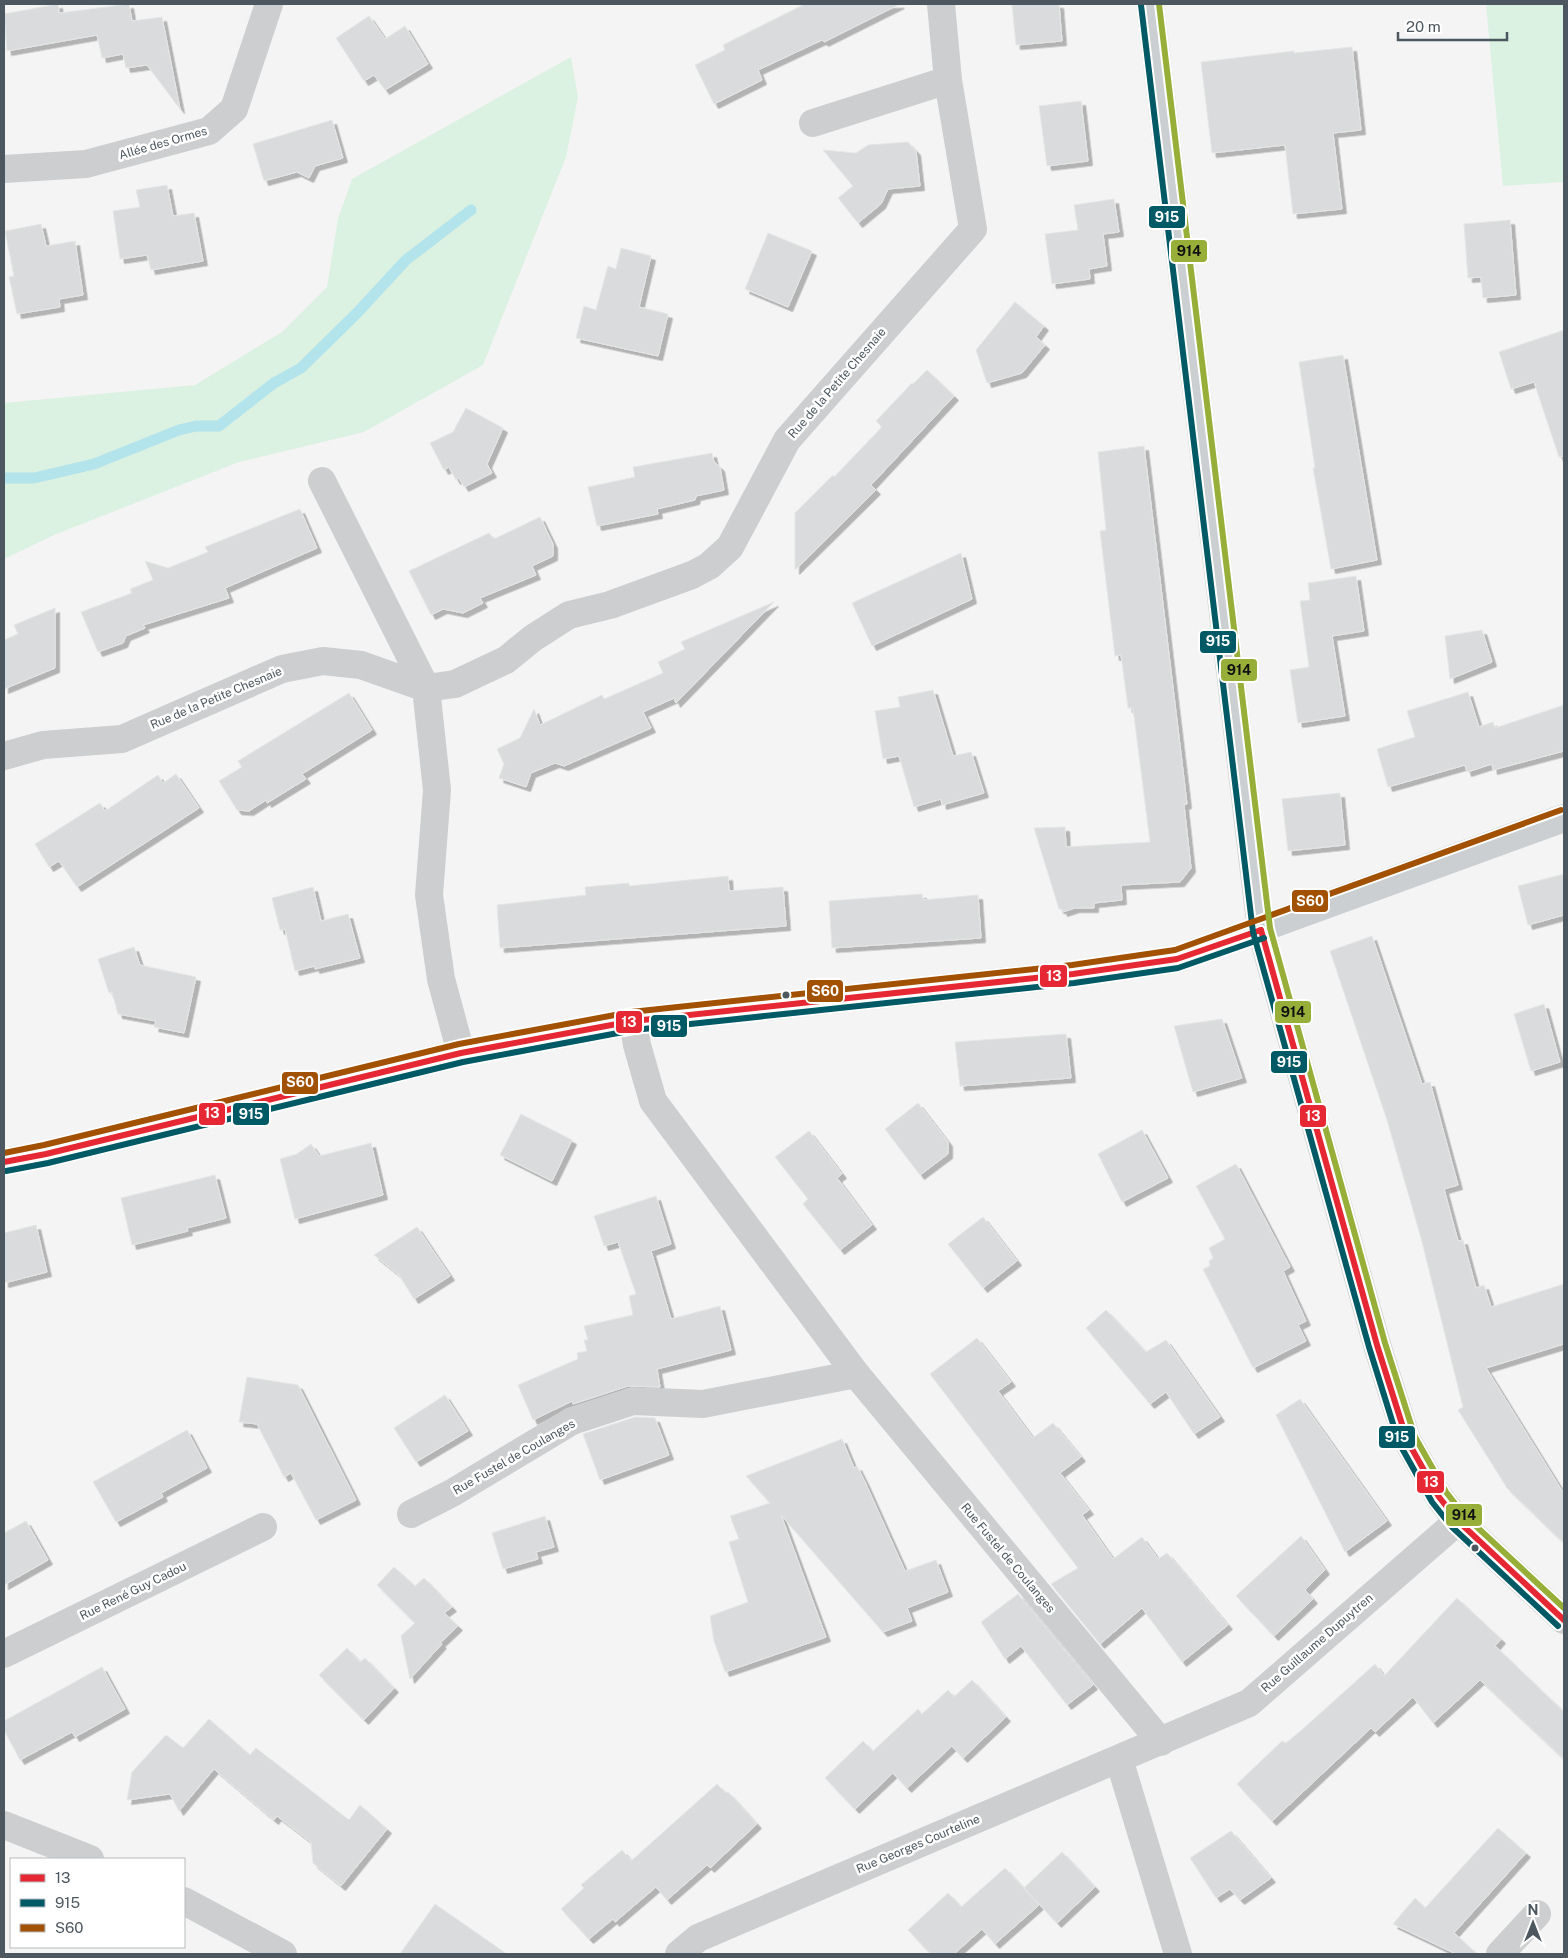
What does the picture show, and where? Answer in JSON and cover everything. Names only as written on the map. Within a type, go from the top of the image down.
[{"type":"main road","points":[[1150,4],[1261,930],[1377,1345],[1407,1440],[1439,1497],[1458,1521],[1564,1620]]},
{"type":"main road","points":[[4,1162],[46,1154],[461,1053],[633,1021],[1063,975],[1177,959],[1261,930],[1336,900],[1564,818]]},
{"type":"street","name":"Allée des Ormes","points":[[4,169],[86,164],[209,132],[234,109],[269,4]]},
{"type":"street","name":"Rue de la Petite Chesnaie","points":[[4,756],[43,745],[122,738],[282,669],[323,661],[361,665],[426,688],[455,684],[506,660],[533,638],[569,615],[610,605],[692,575],[709,566],[730,547],[787,440],[972,229],[948,80],[941,4]]},
{"type":"street","points":[[813,123],[948,80]]},
{"type":"street","points":[[322,481],[426,688],[438,790],[429,895],[441,979],[461,1053]]},
{"type":"street","name":"Rue Fustel de Coulanges","points":[[633,1021],[637,1045],[653,1101],[856,1374],[1161,1742]]},
{"type":"street","name":"Rue Fustel de Coulanges","points":[[412,1514],[452,1493],[572,1421],[632,1401],[703,1404],[856,1374]]},
{"type":"street","name":"Rue Guillaume Dupuytren","points":[[1161,1742],[1249,1703],[1458,1521]]},
{"type":"street","name":"Rue René Guy Cadou","points":[[4,1654],[263,1527]]},
{"type":"street","name":"Rue Georges Courteline","points":[[679,1954],[698,1938],[1161,1742]]},
{"type":"street","points":[[1120,1759],[1178,1954]]},
{"type":"street","points":[[4,1825],[87,1858]]},
{"type":"street","points":[[185,1902],[283,1954]]},
{"type":"street","points":[[1500,1954],[1537,1914]]},
{"type":"green space","points":[[1486,4],[1564,4],[1564,182],[1503,186]]},
{"type":"green space","points":[[571,57],[578,97],[566,157],[483,365],[364,432],[239,462],[54,535],[4,559],[4,403],[195,385],[282,332],[327,287],[338,219],[352,179]]},
{"type":"building","points":[[58,4],[59,13],[129,4],[132,21],[162,17],[180,109],[147,65],[126,68],[123,54],[102,58],[97,35],[7,51],[4,14]]},
{"type":"building","points":[[805,4],[900,4],[824,42],[822,40],[758,70],[762,80],[714,104],[695,65],[725,50],[723,45]]},
{"type":"building","points":[[1059,4],[1062,41],[1016,45],[1012,5]]},
{"type":"building","points":[[369,16],[385,39],[405,26],[428,64],[385,90],[374,75],[364,81],[336,38]]},
{"type":"building","points":[[1352,47],[1361,130],[1333,133],[1342,209],[1293,214],[1285,145],[1212,153],[1201,62],[1294,51],[1294,53]]},
{"type":"building","points":[[1081,101],[1088,161],[1047,166],[1039,106]]},
{"type":"building","points":[[332,120],[343,158],[315,166],[309,178],[297,172],[264,181],[253,144]]},
{"type":"building","points":[[908,142],[916,151],[920,186],[888,189],[881,204],[858,223],[838,198],[853,186],[823,150],[856,153],[868,145]]},
{"type":"building","points":[[167,185],[173,216],[194,213],[203,261],[151,270],[147,255],[120,259],[113,211],[140,207],[136,190]]},
{"type":"building","points":[[1114,199],[1119,232],[1103,234],[1107,266],[1089,269],[1090,279],[1052,284],[1045,234],[1078,230],[1074,205]]},
{"type":"building","points":[[1510,220],[1516,295],[1483,298],[1481,277],[1468,278],[1464,224]]},
{"type":"building","points":[[41,224],[46,246],[75,241],[83,295],[59,299],[60,307],[17,314],[9,277],[14,276],[5,231]]},
{"type":"building","points":[[768,233],[812,251],[788,307],[745,289]]},
{"type":"building","points":[[621,248],[651,256],[639,307],[668,314],[658,356],[576,338],[584,306],[596,310],[608,266],[616,269]]},
{"type":"building","points":[[1015,302],[1044,326],[1036,337],[1045,345],[1022,373],[987,383],[976,350]]},
{"type":"building","points":[[1564,330],[1564,456],[1559,457],[1534,382],[1511,389],[1499,352]]},
{"type":"building","points":[[1343,355],[1377,560],[1331,569],[1313,468],[1315,468],[1299,362]]},
{"type":"building","points":[[927,370],[954,396],[871,485],[876,490],[795,570],[795,513],[833,475],[834,477],[882,427],[876,421]]},
{"type":"building","points":[[466,408],[503,428],[487,464],[492,473],[464,487],[459,478],[456,480],[449,467],[444,470],[430,443],[453,432]]},
{"type":"building","points":[[1144,446],[1187,804],[1184,805],[1191,868],[1180,882],[1121,885],[1122,900],[1094,903],[1094,908],[1075,908],[1063,912],[1062,909],[1059,909],[1034,828],[1065,827],[1066,847],[1150,842],[1133,708],[1128,708],[1121,655],[1115,656],[1100,531],[1106,530],[1098,452]]},
{"type":"building","points":[[712,453],[714,462],[720,467],[724,490],[696,496],[695,500],[657,509],[658,514],[597,526],[588,487],[635,477],[633,467]]},
{"type":"building","points":[[300,509],[317,548],[225,588],[229,598],[143,625],[145,628],[126,636],[123,643],[98,652],[81,612],[132,593],[130,589],[153,580],[145,561],[168,568],[208,552],[205,547]]},
{"type":"building","points":[[540,517],[553,544],[553,556],[532,566],[536,575],[480,598],[483,603],[463,613],[443,609],[431,615],[409,571],[489,533],[494,539]]},
{"type":"building","points":[[961,553],[972,599],[872,646],[852,603]]},
{"type":"building","points":[[1356,576],[1364,631],[1332,636],[1345,716],[1298,723],[1290,670],[1309,667],[1300,601],[1310,600],[1308,583]]},
{"type":"building","points":[[774,602],[676,703],[674,698],[643,712],[651,728],[564,766],[555,763],[531,773],[526,787],[499,778],[504,764],[497,749],[520,738],[534,709],[540,725],[602,695],[604,699],[663,673],[658,662],[685,649],[681,642]]},
{"type":"building","points":[[55,608],[55,668],[4,689],[4,640],[18,634],[14,625]]},
{"type":"building","points":[[1482,630],[1492,662],[1450,679],[1445,636]]},
{"type":"building","points":[[933,690],[953,756],[971,752],[984,793],[942,805],[941,799],[914,807],[899,756],[883,759],[875,711],[900,707],[898,697]]},
{"type":"building","points":[[1468,692],[1479,727],[1493,722],[1495,728],[1564,705],[1564,751],[1493,770],[1492,764],[1467,772],[1465,765],[1388,787],[1377,749],[1415,737],[1407,711]]},
{"type":"building","points":[[349,693],[372,730],[302,774],[306,779],[267,803],[266,800],[249,811],[237,810],[219,781],[242,767],[238,761]]},
{"type":"building","points":[[176,774],[199,808],[77,887],[59,861],[49,867],[35,844],[100,803],[105,811],[158,775],[163,783]]},
{"type":"building","points":[[1340,793],[1345,845],[1288,851],[1282,799]]},
{"type":"building","points":[[1564,874],[1564,915],[1528,925],[1518,886]]},
{"type":"building","points":[[728,876],[729,891],[783,887],[786,926],[500,948],[497,905],[586,895],[585,887],[629,883],[629,886]]},
{"type":"building","points":[[313,887],[321,921],[348,914],[360,958],[315,969],[315,966],[295,971],[285,929],[280,930],[272,898]]},
{"type":"building","points":[[922,894],[923,900],[978,895],[981,938],[832,948],[829,901]]},
{"type":"building","points":[[1372,936],[1422,1084],[1430,1082],[1458,1185],[1444,1189],[1458,1241],[1463,1240],[1476,1288],[1484,1285],[1491,1307],[1564,1284],[1564,1344],[1486,1368],[1564,1494],[1564,1543],[1507,1488],[1458,1410],[1463,1407],[1421,1238],[1387,1120],[1330,951]]},
{"type":"building","points":[[134,947],[140,965],[196,977],[184,1033],[154,1027],[156,1021],[118,1014],[112,992],[109,993],[98,959]]},
{"type":"building","points":[[1544,1004],[1560,1062],[1531,1071],[1514,1014]]},
{"type":"building","points":[[1222,1019],[1242,1078],[1193,1092],[1174,1026]]},
{"type":"building","points":[[1066,1034],[1071,1078],[960,1086],[955,1042]]},
{"type":"building","points":[[918,1103],[948,1142],[948,1154],[920,1175],[885,1129]]},
{"type":"building","points":[[521,1114],[572,1140],[552,1181],[500,1155]]},
{"type":"building","points":[[1142,1130],[1168,1178],[1122,1202],[1098,1154]]},
{"type":"building","points":[[809,1131],[842,1174],[837,1178],[872,1225],[840,1250],[803,1204],[808,1199],[775,1157]]},
{"type":"building","points":[[371,1143],[383,1195],[295,1219],[280,1159],[297,1154],[311,1144],[319,1156]]},
{"type":"building","points":[[1236,1164],[1290,1267],[1283,1271],[1306,1321],[1298,1325],[1306,1341],[1253,1368],[1203,1269],[1210,1266],[1209,1261],[1213,1258],[1209,1248],[1225,1239],[1196,1186]]},
{"type":"building","points":[[215,1175],[226,1218],[187,1228],[188,1231],[132,1245],[121,1198]]},
{"type":"building","points":[[656,1196],[671,1244],[651,1251],[671,1319],[720,1306],[731,1350],[657,1369],[660,1387],[628,1386],[573,1404],[572,1401],[533,1420],[518,1385],[578,1359],[577,1353],[587,1351],[584,1340],[588,1340],[584,1326],[633,1315],[629,1296],[636,1294],[618,1242],[604,1246],[594,1216]]},
{"type":"building","points":[[983,1217],[1017,1261],[983,1288],[948,1244]]},
{"type":"building","points":[[36,1225],[47,1272],[4,1283],[4,1233]]},
{"type":"building","points":[[417,1227],[450,1276],[414,1299],[399,1275],[374,1255]]},
{"type":"building","points":[[1106,1310],[1146,1352],[1166,1340],[1220,1417],[1194,1434],[1166,1392],[1150,1404],[1086,1328]]},
{"type":"building","points":[[977,1338],[1011,1382],[998,1391],[1033,1438],[1053,1423],[1081,1457],[1060,1473],[1089,1510],[1082,1515],[1113,1559],[1142,1537],[1158,1559],[1167,1553],[1228,1625],[1182,1662],[1142,1608],[1100,1644],[1051,1584],[1078,1568],[930,1374]]},
{"type":"building","points":[[247,1377],[298,1385],[356,1500],[316,1520],[291,1473],[284,1477],[257,1424],[239,1422]]},
{"type":"building","points":[[445,1395],[468,1431],[416,1462],[394,1428]]},
{"type":"building","points":[[1300,1399],[1387,1521],[1345,1552],[1276,1415]]},
{"type":"building","points":[[635,1417],[655,1418],[669,1455],[600,1480],[583,1434]]},
{"type":"building","points":[[187,1430],[207,1468],[161,1493],[163,1497],[116,1522],[93,1482]]},
{"type":"building","points":[[842,1439],[854,1468],[857,1466],[865,1482],[905,1571],[936,1560],[948,1592],[907,1608],[912,1621],[883,1632],[781,1515],[826,1637],[725,1672],[714,1641],[710,1616],[748,1602],[729,1542],[739,1539],[730,1516],[770,1503],[746,1476]]},
{"type":"building","points":[[545,1516],[554,1547],[536,1552],[538,1559],[503,1569],[492,1533]]},
{"type":"building","points":[[26,1521],[48,1560],[4,1585],[4,1533]]},
{"type":"building","points":[[1301,1536],[1325,1570],[1305,1590],[1313,1599],[1274,1636],[1236,1596]]},
{"type":"building","points":[[394,1567],[415,1586],[424,1578],[452,1607],[444,1613],[458,1626],[440,1643],[442,1644],[410,1679],[401,1636],[415,1623],[377,1585]]},
{"type":"building","points":[[1018,1594],[1093,1685],[1067,1705],[1021,1646],[1005,1659],[981,1622]]},
{"type":"building","points":[[1457,1598],[1501,1639],[1495,1646],[1564,1712],[1564,1759],[1480,1680],[1433,1723],[1413,1697],[1375,1732],[1371,1728],[1272,1821],[1237,1784],[1282,1741],[1286,1743],[1375,1664],[1384,1676]]},
{"type":"building","points":[[347,1648],[360,1662],[365,1658],[394,1688],[364,1720],[319,1675]]},
{"type":"building","points":[[102,1667],[125,1709],[75,1737],[72,1732],[20,1760],[4,1730],[4,1721]]},
{"type":"building","points":[[972,1680],[1006,1717],[963,1758],[952,1746],[907,1788],[893,1773],[855,1809],[825,1778],[863,1741],[873,1751],[918,1709],[922,1714],[948,1690],[954,1697]]},
{"type":"building","points":[[209,1719],[250,1755],[256,1748],[349,1820],[360,1805],[387,1829],[341,1886],[313,1863],[311,1842],[277,1816],[274,1820],[214,1769],[179,1811],[170,1794],[127,1800],[132,1772],[166,1735],[183,1748]]},
{"type":"building","points":[[717,1784],[726,1793],[728,1792],[757,1824],[710,1868],[707,1865],[667,1900],[656,1887],[615,1922],[613,1919],[589,1939],[561,1909],[584,1888],[581,1885],[622,1850],[631,1861]]},
{"type":"building","points":[[1498,1828],[1526,1853],[1454,1933],[1477,1954],[1456,1954],[1393,1924],[1415,1898],[1425,1908]]},
{"type":"building","points":[[1231,1831],[1271,1878],[1240,1900],[1230,1889],[1216,1898],[1190,1858]]},
{"type":"building","points":[[1062,1852],[1095,1887],[1057,1923],[1024,1888]]},
{"type":"building","points":[[1005,1868],[1039,1905],[995,1944],[982,1929],[954,1954],[931,1954],[908,1930],[948,1893],[961,1907]]},
{"type":"building","points":[[435,1904],[507,1954],[400,1954]]},
{"type":"waterway","points":[[4,478],[34,478],[94,464],[179,430],[196,426],[219,426],[274,383],[301,368],[357,313],[406,260],[471,210]]},
{"type":"transit line","name":"914","points":[[1159,4],[1270,928],[1385,1343],[1415,1437],[1446,1492],[1464,1515],[1564,1608]]},
{"type":"transit line","name":"915","points":[[1141,5],[1253,932],[1369,1347],[1399,1443],[1432,1502],[1452,1527],[1558,1626]]},
{"type":"transit line","name":"S60","points":[[4,1153],[44,1145],[459,1044],[631,1012],[1072,965],[1175,950],[1561,810]]},
{"type":"transit line","name":"13","points":[[1261,930],[1377,1345],[1407,1440],[1439,1497],[1458,1521],[1564,1620]]},
{"type":"transit line","name":"13","points":[[4,1162],[46,1154],[461,1053],[633,1021],[1073,974],[1177,959],[1261,930]]},
{"type":"transit line","name":"915","points":[[6,1171],[48,1163],[463,1062],[634,1030],[1074,983],[1178,968],[1264,938]]}]
